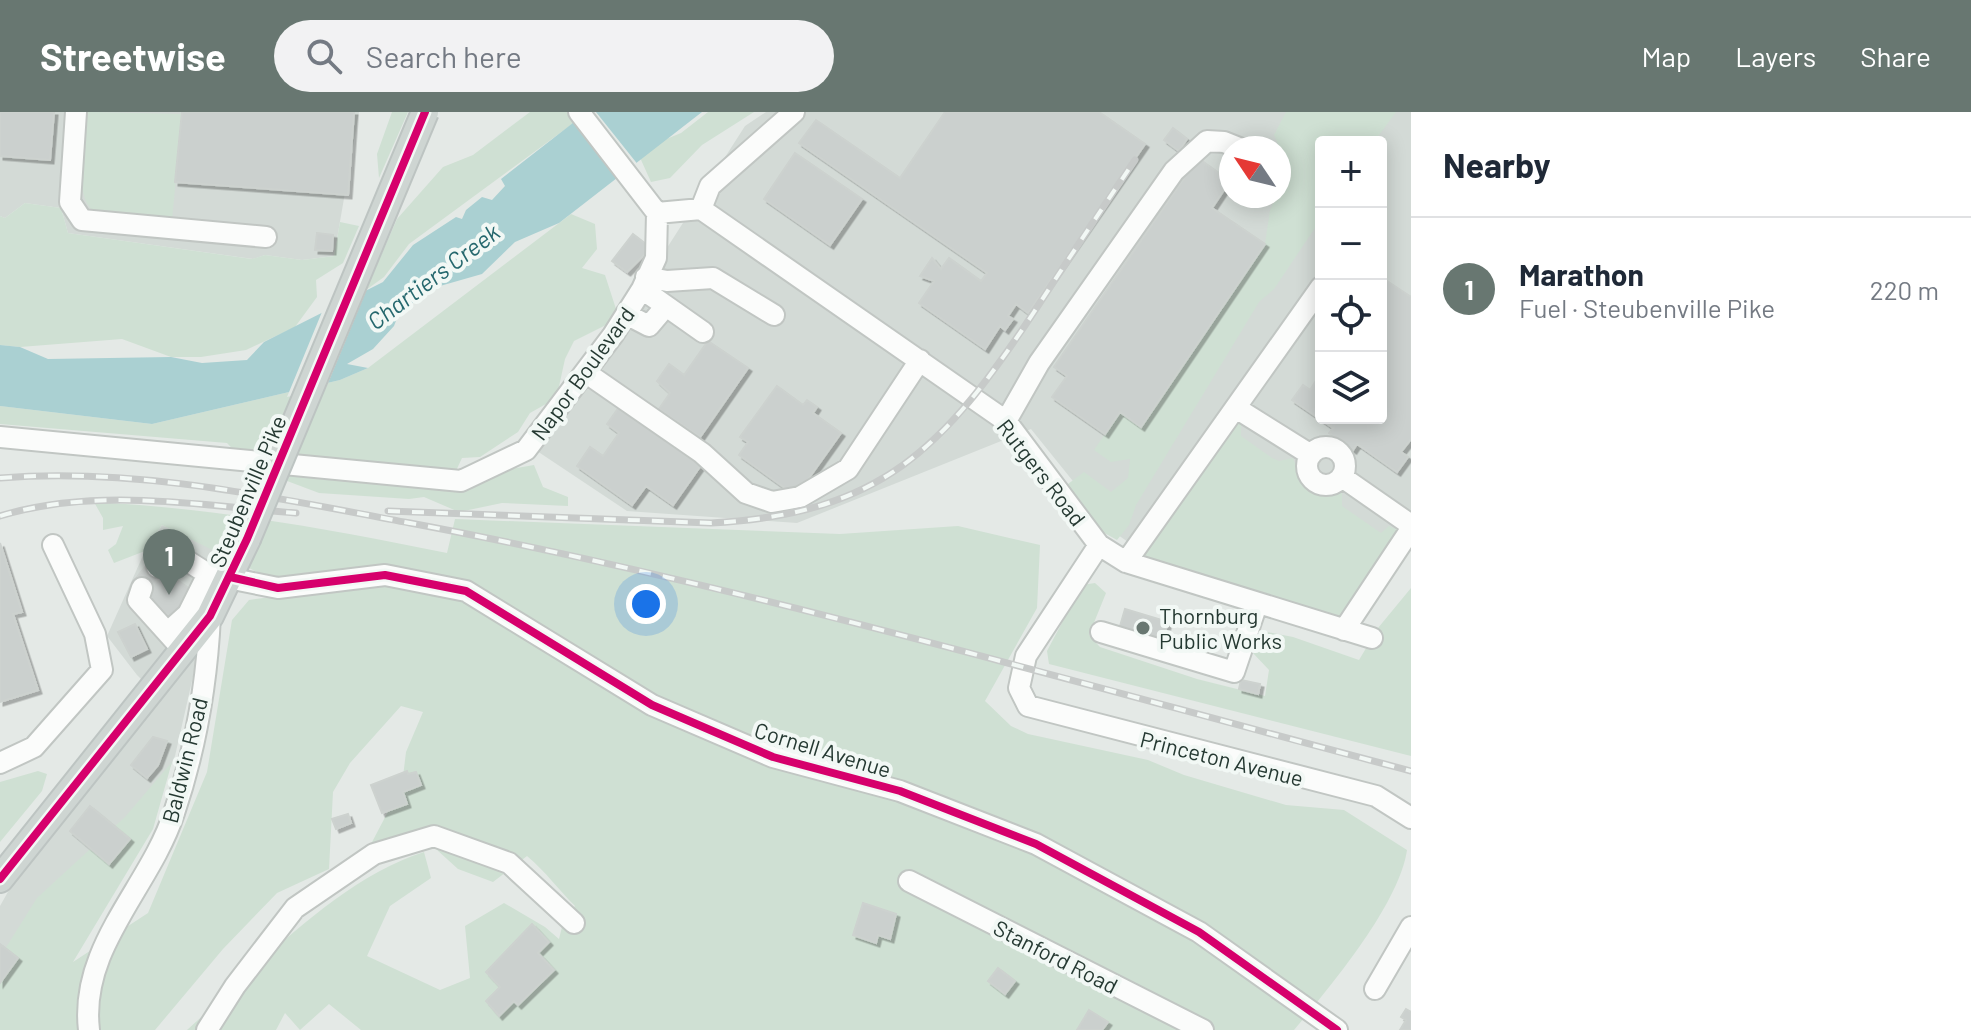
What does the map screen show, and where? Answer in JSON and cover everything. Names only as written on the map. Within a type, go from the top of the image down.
[{"type":"main road","name":"Steubenville Pike","points":[[0,879],[176,640],[210,616],[219,575],[247,539],[425,112]]},
{"type":"street","points":[[76,112],[70,202],[82,220],[266,237]]},
{"type":"street","points":[[579,112],[653,207],[701,209],[710,186],[794,112]]},
{"type":"street","points":[[1006,421],[1039,363],[1174,171],[1207,141],[1219,142]]},
{"type":"street","name":"Napor Boulevard","points":[[0,437],[461,481],[526,450],[626,314],[656,258],[653,207]]},
{"type":"street","name":"Rutgers Road","points":[[701,209],[1006,421],[1099,545],[1126,562],[1372,638]]},
{"type":"street","points":[[644,283],[713,278],[774,315]]},
{"type":"street","points":[[644,283],[666,306],[703,332]]},
{"type":"street","points":[[1126,562],[1315,296]]},
{"type":"street","points":[[626,314],[649,326],[666,306]]},
{"type":"street","points":[[585,372],[702,453],[746,493],[772,502],[800,497],[848,469],[920,360]]},
{"type":"street","points":[[1236,408],[1311,455],[1309,472],[1316,481],[1327,485],[1342,477],[1411,527],[1344,630]]},
{"type":"street","points":[[0,763],[34,747],[102,670],[95,634],[53,545]]},
{"type":"street","name":"Princeton Avenue","points":[[1099,545],[1026,656],[1019,688],[1028,706],[1376,796],[1411,818]]},
{"type":"street","name":"Cornell Avenue","points":[[157,567],[175,553],[219,575],[278,588],[385,575],[466,591],[652,705],[773,757],[900,791],[1036,844],[1199,932],[1337,1030]]},
{"type":"street","points":[[142,588],[138,600],[176,640],[188,614],[219,575]]},
{"type":"street","points":[[1101,632],[1234,672],[1257,604]]},
{"type":"street","name":"Baldwin Road","points":[[89,1030],[93,976],[105,941],[154,860],[174,814],[208,664],[210,616]]},
{"type":"street","points":[[207,1030],[235,986],[295,908],[374,854],[434,836],[509,863],[574,923]]},
{"type":"street","name":"Stanford Road","points":[[909,881],[1203,1030]]},
{"type":"street","points":[[1375,989],[1411,927]]},
{"type":"shaded area","points":[[0,112],[359,112],[334,256],[302,260],[265,255],[253,259],[68,233],[61,208],[25,203],[5,218],[0,216]]},
{"type":"shaded area","points":[[766,112],[1411,112],[1411,512],[1388,546],[1149,557],[1114,532],[1031,429],[797,523],[627,511],[537,451],[745,126]]},
{"type":"shaded area","points":[[162,525],[221,553],[175,756],[143,828],[0,1003],[0,906],[35,844],[159,697],[137,675],[107,636],[145,551]]},
{"type":"green space","points":[[88,112],[182,114],[172,220],[112,217],[97,213],[89,206],[82,182]]},
{"type":"green space","points":[[392,112],[408,112],[379,178],[377,154]]},
{"type":"green space","points":[[530,112],[567,112],[575,122],[409,244],[384,277],[366,290],[397,219],[443,167],[473,155]]},
{"type":"green space","points":[[708,112],[754,112],[702,145],[670,178],[651,182],[637,151],[681,133]]},
{"type":"green space","points":[[1286,112],[1396,112],[1378,136],[1315,136],[1315,228],[1274,289],[1259,302],[1136,505],[1129,525],[1117,540],[1099,530],[1064,487],[1084,472],[1111,492],[1128,478],[1130,459],[1111,462],[1094,450],[1120,412],[1142,426],[1265,244],[1271,208],[1291,208],[1291,136],[1274,135]]},
{"type":"green space","points":[[25,203],[61,208],[68,233],[252,259],[265,255],[302,260],[334,256],[340,222],[359,226],[343,263],[316,280],[317,297],[295,327],[246,350],[201,357],[171,357],[122,339],[20,347],[0,345],[0,216],[5,218]]},
{"type":"green space","points":[[571,214],[595,224],[597,249],[582,268],[605,275],[617,312],[614,321],[574,341],[565,359],[553,400],[530,413],[518,432],[480,457],[462,458],[455,473],[475,485],[505,470],[534,465],[543,487],[568,497],[568,506],[502,503],[459,512],[424,497],[409,499],[319,493],[250,467],[227,443],[0,424],[0,406],[152,424],[340,380],[368,368]]},
{"type":"green space","points":[[1236,420],[1241,421],[1241,436],[1272,458],[1279,461],[1293,458],[1302,483],[1309,491],[1342,492],[1342,506],[1381,533],[1389,526],[1398,530],[1399,533],[1344,612],[1335,618],[1145,558],[1147,546]]},
{"type":"green space","points":[[94,502],[183,509],[272,521],[447,553],[455,519],[840,534],[958,526],[1040,545],[1037,608],[985,701],[1011,726],[1028,734],[1148,760],[1184,775],[1286,805],[1344,810],[1407,850],[1401,872],[1391,895],[1361,944],[1294,1030],[361,1030],[329,1004],[300,1030],[285,1013],[276,1030],[187,1030],[269,954],[328,905],[391,865],[424,852],[431,878],[390,906],[367,956],[440,990],[470,978],[465,926],[504,903],[559,939],[564,919],[575,906],[527,856],[493,882],[458,869],[415,830],[371,844],[402,785],[406,752],[423,712],[401,706],[350,763],[333,792],[329,869],[277,893],[223,949],[155,1030],[0,1030],[0,957],[37,898],[125,817],[172,762],[153,829],[73,962],[148,913],[207,772],[232,620],[249,600],[293,594],[261,574],[162,525],[145,551],[114,563],[108,550],[116,544],[123,526],[103,530],[103,518]]},
{"type":"green space","points":[[1095,583],[1106,593],[1089,635],[1100,647],[1197,679],[1265,696],[1269,670],[1252,652],[1262,631],[1293,637],[1359,660],[1378,628],[1411,588],[1411,756],[1049,664],[1047,651],[1082,585]]},
{"type":"green space","points":[[38,771],[47,774],[42,791],[0,842],[0,782]]},
{"type":"water","name":"Chartiers Creek","points":[[587,112],[702,112],[559,223],[515,242],[482,274],[433,288],[399,313],[394,326],[373,349],[347,364],[368,368],[340,380],[152,424],[0,406],[0,345],[20,347],[48,359],[171,357],[202,363],[247,360],[264,342],[383,282],[413,245],[456,217],[462,219],[466,210],[482,197],[492,200],[505,186],[501,179]]},
{"type":"pier","points":[[580,112],[596,112],[639,166],[620,180]]},
{"type":"pier","points":[[369,284],[326,388],[287,397],[324,307]]},
{"type":"building","points":[[0,112],[54,112],[50,160],[0,156]]},
{"type":"building","points":[[182,112],[354,112],[348,195],[175,182]]},
{"type":"building","points":[[945,112],[1099,112],[1145,144],[1028,313],[1016,304],[1008,316],[1013,319],[1005,330],[1000,326],[985,349],[919,303],[934,281],[920,276],[932,258],[941,269],[949,258],[981,281],[987,273],[799,143],[816,120],[900,178]]},
{"type":"building","points":[[1173,128],[1187,139],[1179,151],[1164,140]]},
{"type":"building","points":[[795,153],[862,199],[830,245],[764,199]]},
{"type":"building","points":[[1198,158],[1219,173],[1219,198],[1212,208],[1265,244],[1141,427],[1120,412],[1105,434],[1052,397],[1067,376],[1054,367]]},
{"type":"building","points":[[317,233],[333,235],[332,251],[315,250]]},
{"type":"building","points":[[633,234],[651,248],[627,272],[612,261]]},
{"type":"building","points":[[1387,281],[1411,297],[1411,439],[1401,452],[1408,457],[1397,472],[1357,444],[1353,450],[1329,433],[1333,428],[1327,424],[1387,424]]},
{"type":"building","points":[[708,341],[748,368],[700,437],[659,409],[670,393],[657,381],[669,364],[684,375]]},
{"type":"building","points":[[1315,382],[1315,416],[1292,400],[1303,385],[1310,390]]},
{"type":"building","points":[[777,386],[803,405],[807,400],[817,407],[813,413],[841,433],[796,496],[739,455],[748,442],[740,437]]},
{"type":"building","points":[[622,403],[704,461],[673,505],[646,486],[632,505],[577,466],[590,447],[603,456],[619,433],[607,424]]},
{"type":"building","points":[[0,543],[22,612],[13,614],[38,690],[0,702]]},
{"type":"building","points":[[149,562],[163,572],[148,592],[133,582]]},
{"type":"building","points":[[164,571],[194,592],[174,619],[144,598]]},
{"type":"building","name":"Thornburg Public Works","points":[[1125,609],[1168,622],[1160,647],[1118,633]]},
{"type":"building","points":[[135,624],[147,649],[131,657],[118,632]]},
{"type":"building","points":[[1241,680],[1260,684],[1258,694],[1239,689]]},
{"type":"building","points":[[153,737],[167,741],[158,765],[147,778],[131,765]]},
{"type":"building","points":[[407,771],[408,774],[416,772],[421,785],[403,792],[407,804],[382,813],[371,785]]},
{"type":"building","points":[[90,806],[130,839],[109,864],[70,831]]},
{"type":"building","points":[[348,814],[351,823],[336,829],[332,819]]},
{"type":"building","points":[[863,903],[896,914],[890,939],[878,935],[876,943],[853,935]]},
{"type":"building","points":[[532,924],[549,942],[538,953],[554,970],[518,1005],[514,1001],[499,1016],[486,1001],[500,987],[486,972]]},
{"type":"building","points":[[0,944],[18,958],[0,983]]},
{"type":"building","points":[[998,968],[1015,981],[1005,994],[988,981]]},
{"type":"building","points":[[1406,1009],[1411,1012],[1411,1030],[1400,1030],[1406,1020],[1401,1017]]},
{"type":"building","points":[[1089,1010],[1108,1022],[1102,1030],[1077,1030]]},
{"type":"railway","points":[[388,511],[711,523],[770,517],[821,505],[865,488],[903,465],[937,436],[970,401],[1034,312],[1135,160]]},
{"type":"railway","points":[[0,478],[104,477],[206,487],[536,548],[788,606],[1411,771]]},
{"type":"railway","points":[[0,516],[36,507],[110,500],[296,513]]},
{"type":"cycle path","points":[[0,879],[210,616],[247,539],[425,112]]},
{"type":"cycle path","points":[[230,577],[278,588],[385,575],[466,591],[652,705],[773,757],[900,791],[1036,844],[1199,932],[1337,1030]]},
{"type":"place","name":"Marathon","points":[[169,595]]},
{"type":"place","name":"Thornburg Public Works","points":[[1143,628]]}]
